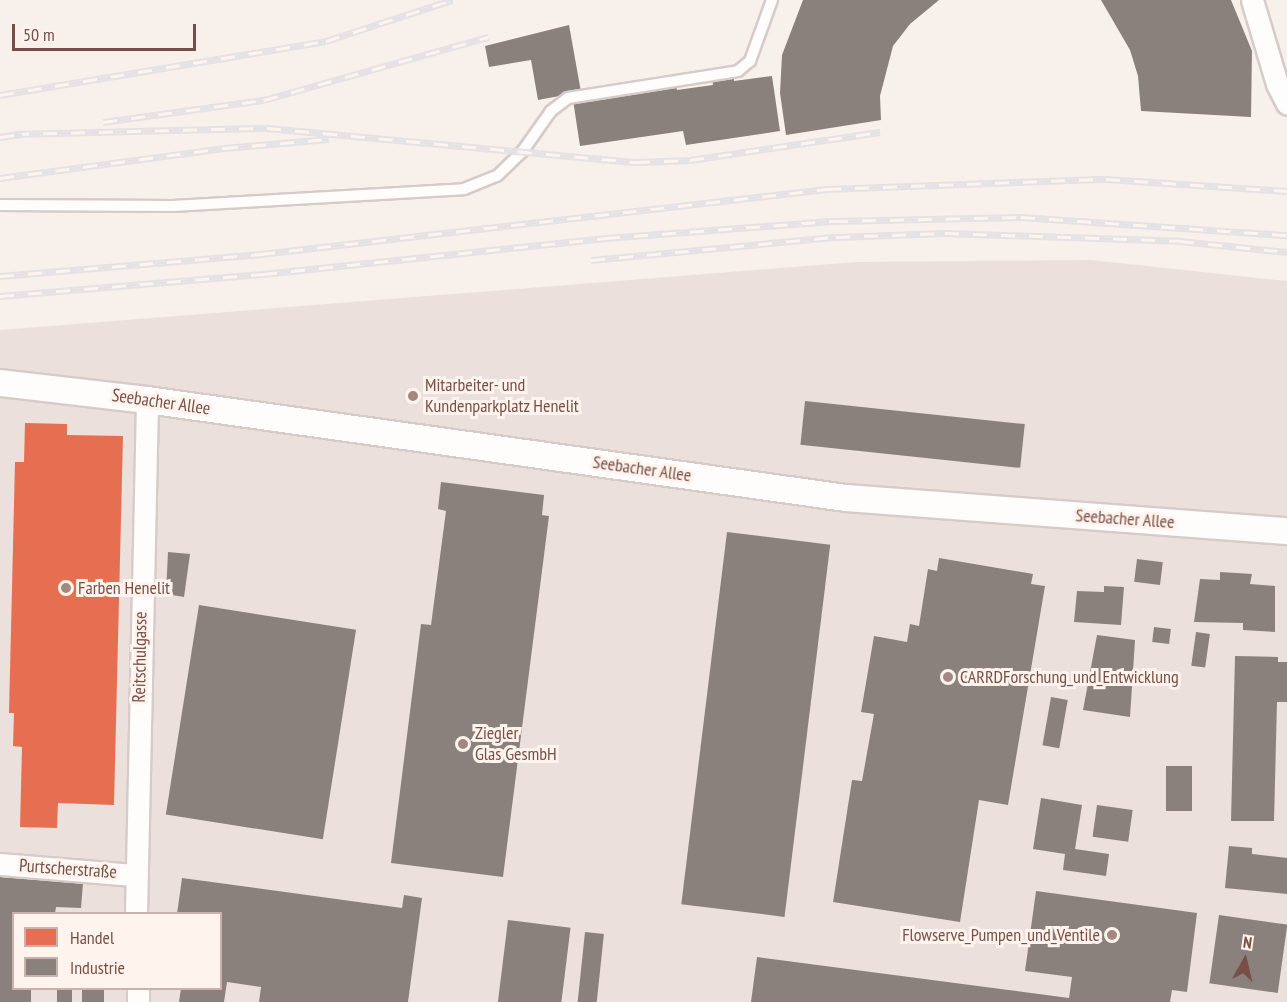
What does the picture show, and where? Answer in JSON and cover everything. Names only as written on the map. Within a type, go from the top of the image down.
[{"type":"street","points":[[1252,0],[1276,84],[1287,104]]},
{"type":"street","name":"Seebacher Allee","points":[[0,384],[147,400],[846,498],[1287,531]]},
{"type":"street","name":"Reitschulgasse","points":[[136,912],[147,400]]},
{"type":"street","name":"Purtscherstraße","points":[[0,864],[135,875]]},
{"type":"lane","points":[[0,205],[172,206],[464,189],[497,176],[522,152],[551,111],[568,98],[738,71],[750,62],[772,0]]},
{"type":"shaded area","points":[[1091,260],[1287,281],[1287,1002],[0,1002],[0,330],[856,262]]},
{"type":"building: Handel","name":"Farben Henelit","points":[[25,423],[67,424],[67,435],[123,436],[114,805],[58,803],[57,828],[20,827],[22,747],[13,746],[14,713],[9,713],[15,462],[24,462]]},
{"type":"building: Industrie","points":[[803,0],[939,0],[910,24],[893,46],[880,96],[881,120],[786,135],[780,93],[782,55]]},
{"type":"building: Industrie","points":[[1101,0],[1231,0],[1252,51],[1251,117],[1141,111],[1138,76],[1130,50]]},
{"type":"building: Industrie","points":[[569,25],[581,92],[538,100],[531,60],[489,67],[485,46]]},
{"type":"building: Industrie","points":[[734,75],[734,81],[772,76],[780,131],[686,145],[683,131],[580,146],[573,100],[676,85],[677,90],[713,85],[712,78]]},
{"type":"building: Industrie","points":[[805,401],[1025,424],[1020,468],[800,445]]},
{"type":"building: Industrie","name":"Ziegler Glas GesmbH","points":[[441,482],[544,495],[542,515],[549,516],[503,877],[391,863],[421,624],[431,625],[446,511],[438,509]]},
{"type":"building: Industrie","points":[[727,532],[830,545],[785,917],[681,904]]},
{"type":"building: Industrie","points":[[168,552],[190,554],[184,597],[166,594]]},
{"type":"building: Industrie","name":"CARRDForschung_und_Entwicklung","points":[[939,558],[1033,574],[1031,584],[1045,586],[1008,805],[979,800],[960,922],[833,902],[852,780],[862,781],[874,714],[861,712],[874,636],[907,642],[910,624],[919,626],[928,569],[937,571]]},
{"type":"building: Industrie","points":[[1137,559],[1163,562],[1160,585],[1134,582]]},
{"type":"building: Industrie","points":[[1220,572],[1252,574],[1250,584],[1275,586],[1275,632],[1243,630],[1243,623],[1194,622],[1200,579],[1220,580]]},
{"type":"building: Industrie","points":[[1104,586],[1124,587],[1121,625],[1074,622],[1077,591],[1104,592]]},
{"type":"building: Industrie","points":[[199,605],[356,630],[323,839],[166,814]]},
{"type":"building: Industrie","points":[[1154,627],[1171,629],[1169,644],[1152,642]]},
{"type":"building: Industrie","points":[[1196,632],[1210,634],[1205,668],[1191,666]]},
{"type":"building: Industrie","points":[[1097,635],[1135,640],[1130,717],[1083,710]]},
{"type":"building: Industrie","points":[[1235,656],[1278,657],[1278,662],[1287,662],[1287,702],[1277,702],[1274,821],[1231,821]]},
{"type":"building: Industrie","points":[[1051,697],[1068,700],[1059,748],[1042,745]]},
{"type":"building: Industrie","points":[[1166,766],[1192,766],[1192,811],[1166,811]]},
{"type":"building: Industrie","points":[[1041,798],[1082,805],[1075,849],[1109,854],[1106,876],[1063,870],[1065,854],[1033,849]]},
{"type":"building: Industrie","points":[[1097,805],[1133,810],[1128,842],[1093,837]]},
{"type":"building: Industrie","points":[[1229,846],[1252,848],[1252,854],[1287,858],[1287,894],[1225,888]]},
{"type":"building: Industrie","points":[[0,877],[83,883],[81,908],[56,907],[55,912],[12,912],[12,990],[31,990],[31,1002],[0,1002]]},
{"type":"building: Industrie","points":[[182,878],[402,908],[404,895],[422,898],[408,1002],[259,1002],[261,987],[227,982],[224,1002],[179,1002],[181,990],[222,990],[222,912],[177,912]]},
{"type":"building: Industrie","name":"Flowserve_Pumpen_und_Ventile","points":[[1036,891],[1197,913],[1187,992],[1172,990],[1170,1002],[751,1002],[757,957],[1069,998],[1072,977],[1025,971]]},
{"type":"building: Industrie","points":[[1219,915],[1287,925],[1278,993],[1209,983]]},
{"type":"building: Industrie","points":[[508,920],[571,928],[561,1002],[498,1002]]},
{"type":"building: Industrie","points":[[585,932],[604,934],[597,1002],[578,1002]]},
{"type":"building: Industrie","points":[[57,990],[72,990],[72,1002],[57,1002]]},
{"type":"building: Industrie","points":[[82,990],[104,990],[104,1002],[82,1002]]},
{"type":"railway","points":[[0,95],[326,41],[452,0]]},
{"type":"railway","points":[[103,122],[264,100],[488,37]]},
{"type":"railway","points":[[15,134],[267,128],[636,162],[690,160],[880,132]]},
{"type":"railway","points":[[0,137],[22,134]]},
{"type":"railway","points":[[0,178],[224,148],[329,139]]},
{"type":"railway","points":[[0,276],[261,254],[827,189],[1106,179],[1287,191]]},
{"type":"railway","points":[[0,296],[263,274],[606,238],[834,221],[1021,217],[1287,235]]},
{"type":"railway","points":[[591,260],[836,237],[945,233],[1180,241],[1287,252]]},
{"type":"place","name":"Mitarbeiter- und Kundenparkplatz Henelit","points":[[413,396]]},
{"type":"place","name":"Farben Henelit","points":[[66,588]]},
{"type":"place","name":"CARRDForschung_und_Entwicklung","points":[[948,677]]},
{"type":"place","name":"Ziegler Glas GesmbH","points":[[463,744]]},
{"type":"place","name":"Flowserve_Pumpen_und_Ventile","points":[[1112,935]]}]
